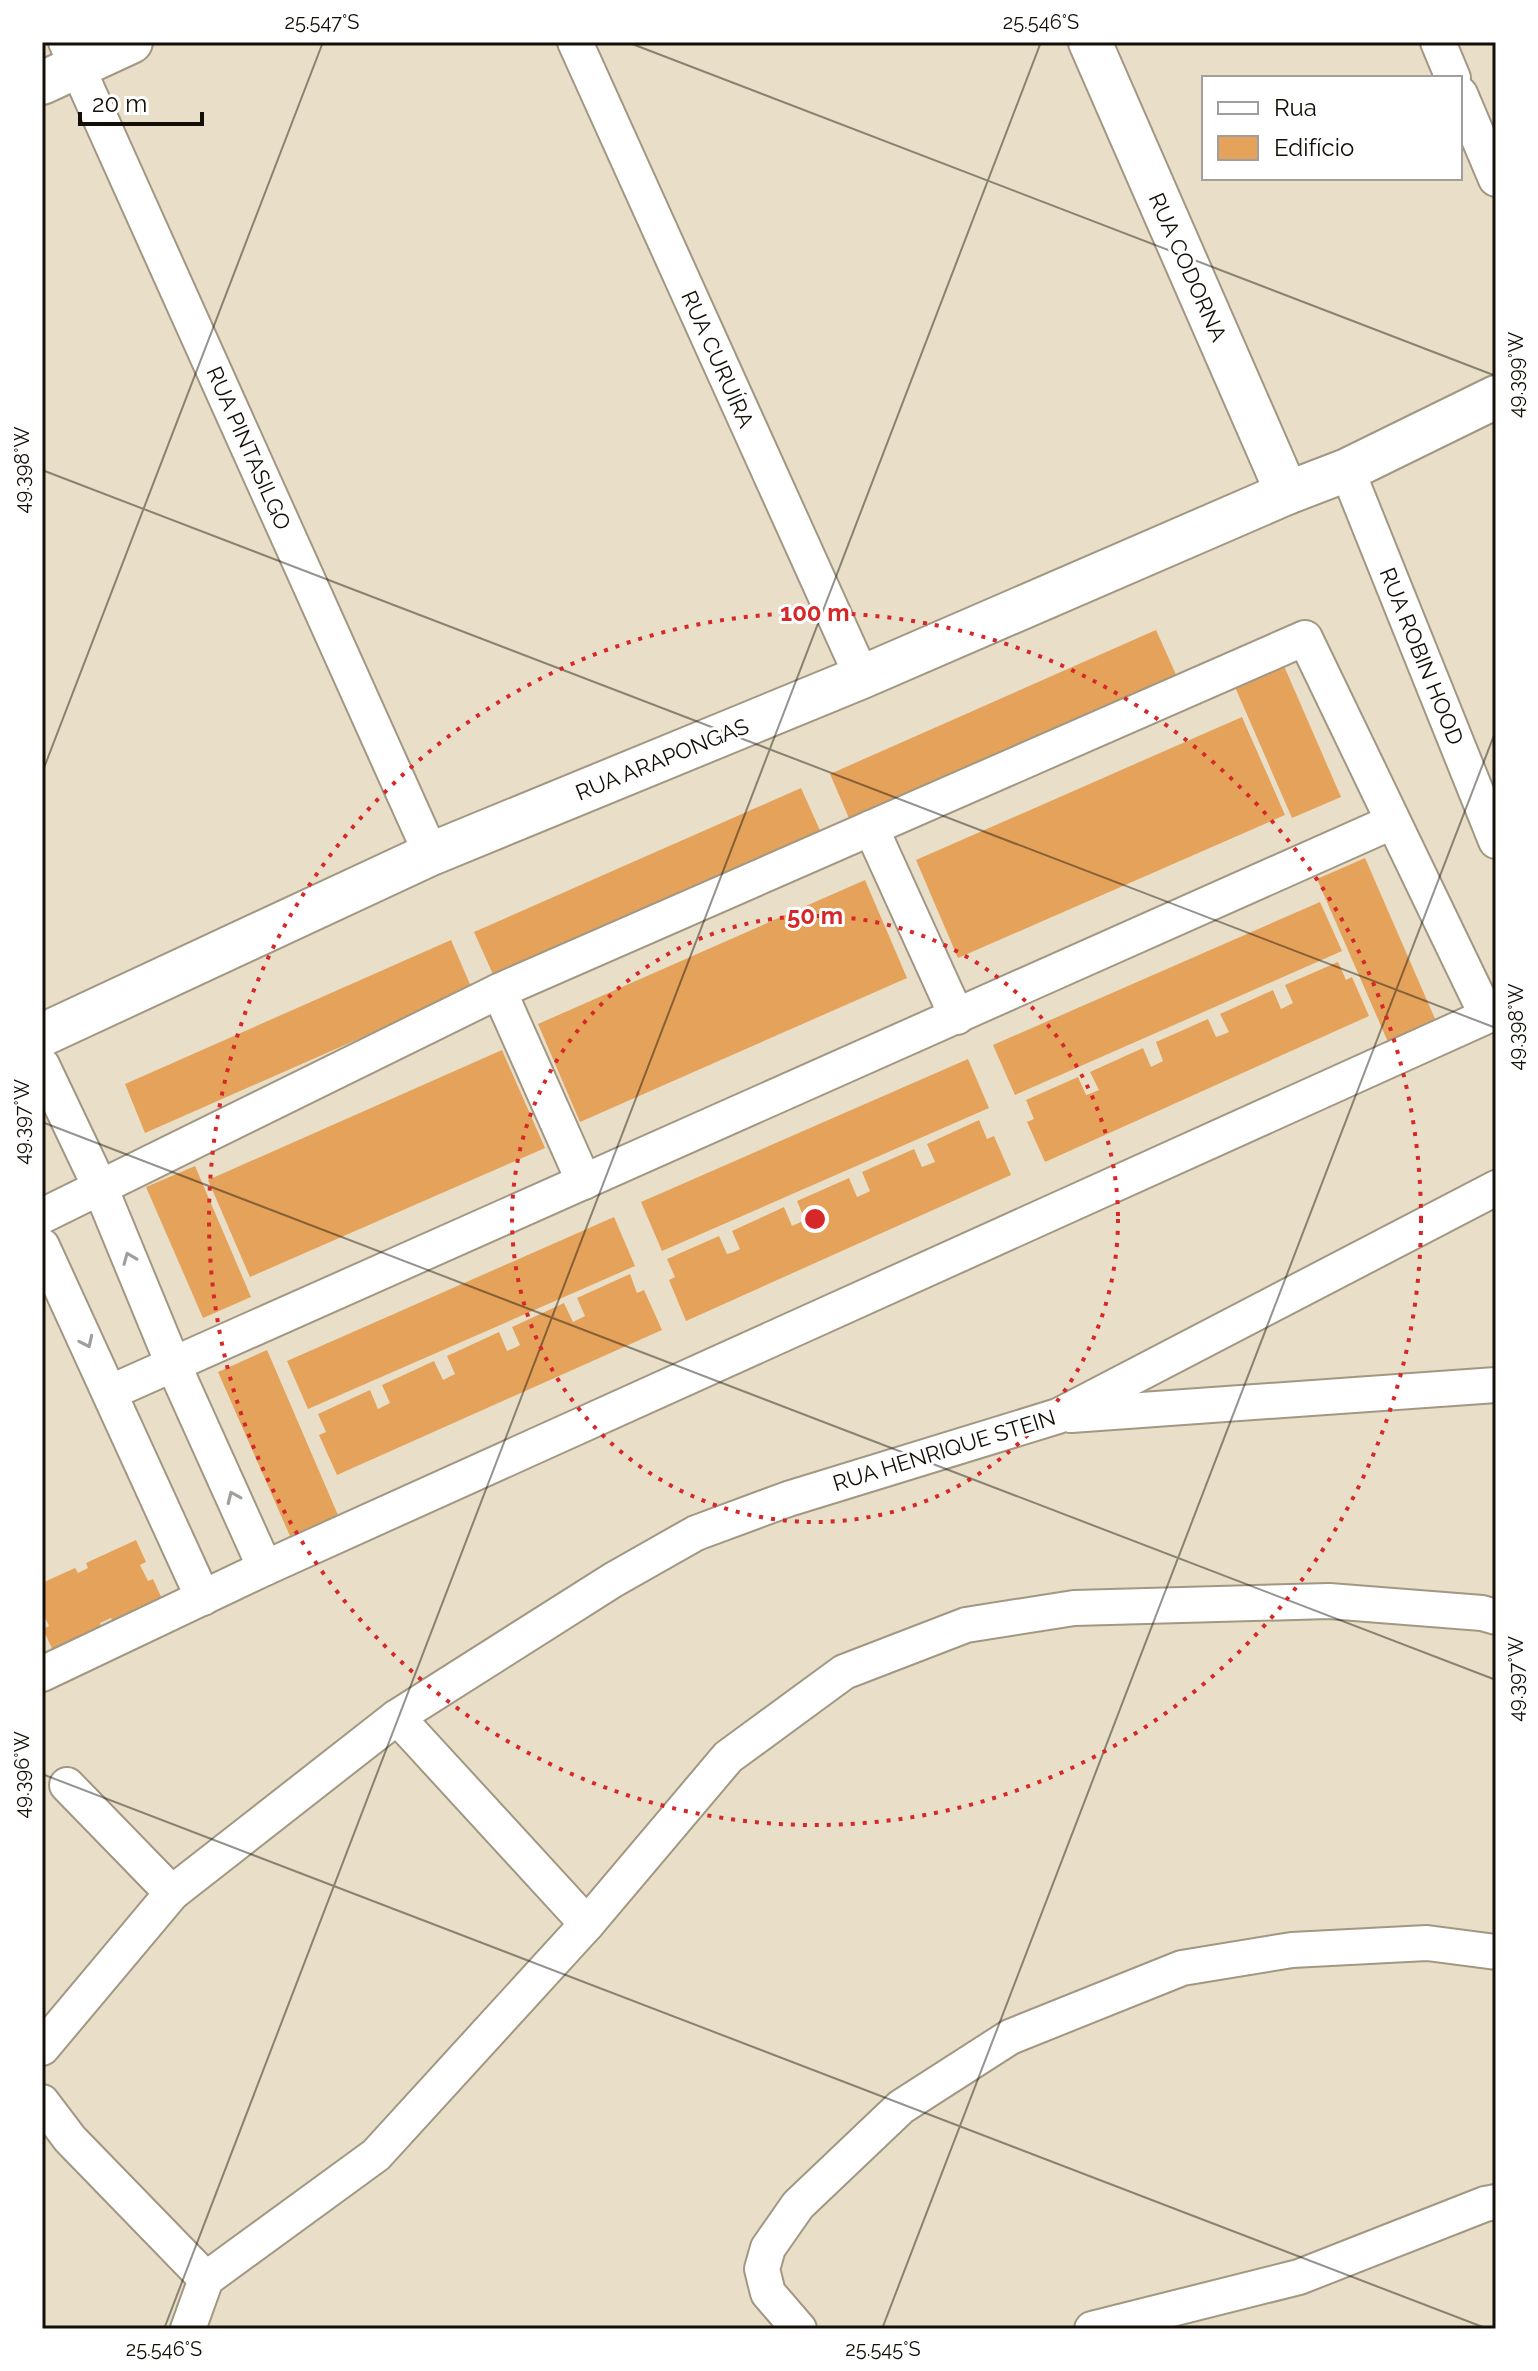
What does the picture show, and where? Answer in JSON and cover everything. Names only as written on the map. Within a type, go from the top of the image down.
[{"type":"street","points":[[62,64],[131,42]]},
{"type":"street","name":"RUA CURUÍRA","points":[[575,42],[862,677]]},
{"type":"street","points":[[1438,42],[1452,76]]},
{"type":"street","name":"RUA CODORNA","points":[[1097,44],[1287,493]]},
{"type":"street","name":"RUA PINTASILGO","points":[[62,64],[431,854]]},
{"type":"street","points":[[1475,105],[1496,179]]},
{"type":"street","name":"RUA ARAPONGAS","points":[[42,1035],[431,854],[862,677],[1347,470],[1496,397]]},
{"type":"street","name":"RUA ROBIN HOOD","points":[[1347,470],[1496,841]]},
{"type":"street","points":[[42,1216],[499,991],[1305,638],[1487,1016],[265,1568],[42,1674]]},
{"type":"street","points":[[111,1392],[1392,822]]},
{"type":"street","points":[[871,828],[957,1017]]},
{"type":"street","points":[[499,991],[584,1182]]},
{"type":"street","points":[[42,1065],[100,1187],[173,1364],[265,1568]]},
{"type":"street","name":"RUA HENRIQUE STEIN","points":[[42,2048],[172,1893],[397,1717],[613,1580],[696,1533],[788,1499],[1058,1416],[1496,1188]]},
{"type":"street","points":[[42,1246],[203,1598]]},
{"type":"street","points":[[1058,1416],[1496,1385]]},
{"type":"street","points":[[188,2329],[206,2279],[376,2155],[587,1924],[728,1757],[844,1672],[966,1625],[1074,1608],[1329,1601],[1482,1613],[1496,1617]]},
{"type":"street","points":[[397,1717],[587,1924]]},
{"type":"street","points":[[67,1785],[172,1893]]},
{"type":"street","points":[[799,2329],[768,2293],[762,2269],[768,2248],[798,2205],[901,2107],[1010,2037],[1182,1968],[1307,1949],[1427,1943],[1496,1952]]},
{"type":"street","points":[[42,2102],[56,2137],[206,2279]]},
{"type":"street","points":[[1092,2329],[1299,2277],[1496,2202]]},
{"type":"building","points":[[1156,630],[1178,679],[851,823],[830,774]]},
{"type":"building","points":[[1284,666],[1341,797],[1292,818],[1235,687]]},
{"type":"building","points":[[1242,717],[1285,815],[958,958],[916,860]]},
{"type":"building","points":[[801,788],[823,837],[496,981],[474,932]]},
{"type":"building","points":[[1365,858],[1436,1021],[1388,1042],[1317,879]]},
{"type":"building","points":[[865,880],[907,978],[580,1122],[538,1024]]},
{"type":"building","points":[[1320,902],[1342,951],[1015,1095],[993,1045]]},
{"type":"building","points":[[451,940],[472,989],[145,1133],[125,1084]]},
{"type":"building","points":[[1338,962],[1346,980],[1352,977],[1369,1016],[1045,1162],[1027,1122],[1034,1119],[1026,1100],[1078,1077],[1086,1095],[1099,1090],[1090,1072],[1143,1048],[1151,1067],[1163,1061],[1156,1042],[1208,1019],[1216,1037],[1229,1032],[1220,1014],[1273,990],[1281,1009],[1293,1003],[1285,985]]},
{"type":"building","points":[[502,1050],[545,1148],[250,1277],[208,1180]]},
{"type":"building","points":[[968,1059],[989,1108],[662,1251],[641,1202]]},
{"type":"building","points":[[979,1120],[987,1139],[994,1136],[1011,1175],[686,1321],[669,1280],[675,1277],[667,1259],[719,1236],[727,1254],[734,1252],[740,1249],[732,1231],[784,1207],[792,1226],[805,1220],[797,1201],[849,1178],[857,1197],[864,1194],[870,1191],[862,1172],[914,1149],[922,1167],[935,1162],[927,1144]]},
{"type":"building","points":[[195,1166],[251,1297],[203,1318],[146,1187]]},
{"type":"building","points":[[614,1217],[635,1266],[308,1409],[287,1361]]},
{"type":"building","points":[[630,1274],[637,1293],[644,1290],[662,1330],[337,1475],[319,1435],[326,1432],[318,1414],[370,1390],[378,1409],[390,1403],[382,1385],[434,1361],[443,1380],[455,1374],[447,1356],[499,1332],[507,1351],[514,1348],[520,1345],[512,1327],[564,1303],[573,1322],[585,1316],[577,1298]]},
{"type":"building","points":[[267,1350],[338,1515],[290,1536],[218,1372]]},
{"type":"building","points":[[136,1540],[146,1562],[140,1565],[148,1581],[153,1579],[163,1601],[114,1624],[111,1618],[100,1623],[102,1629],[53,1651],[43,1629],[49,1626],[42,1611],[42,1583],[75,1568],[78,1573],[88,1568],[86,1563]]}]
